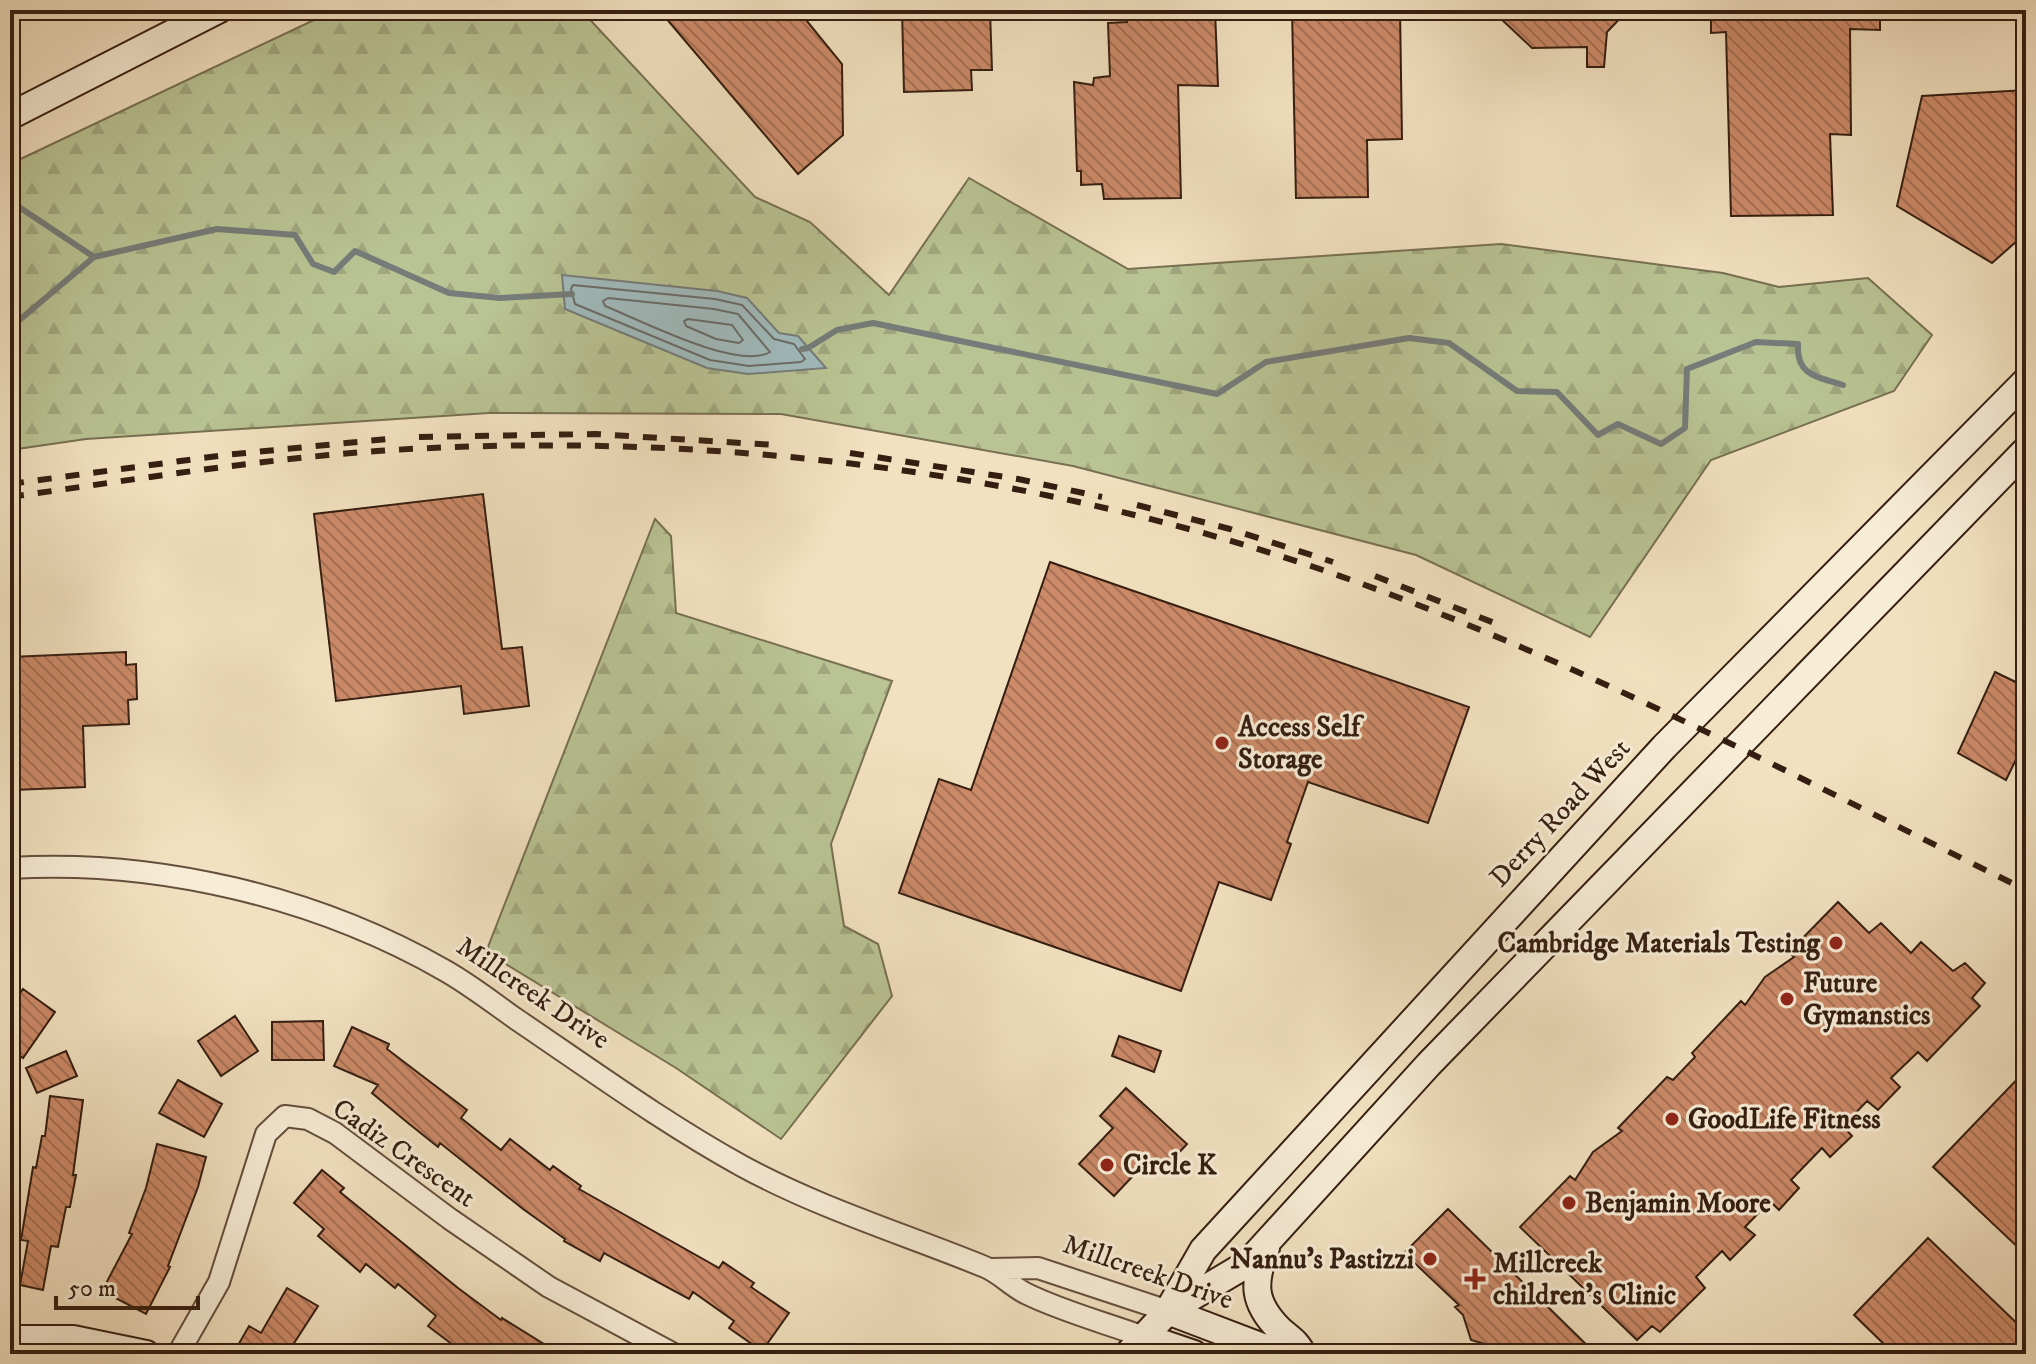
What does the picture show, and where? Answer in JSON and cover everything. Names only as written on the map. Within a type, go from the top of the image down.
[{"type":"main road","points":[[10,116],[218,10]]},
{"type":"main road","name":"Derry Road West","points":[[1136,1346],[1168,1311],[1203,1250],[1601,815],[1675,736],[2026,381]]},
{"type":"main road","name":"Derry Road West","points":[[1168,1311],[1247,1264],[1268,1243],[1439,1053],[2026,450]]},
{"type":"main road","points":[[1268,1243],[1255,1286],[1257,1297],[1269,1318],[1299,1347],[1302,1354]]},
{"type":"main road","name":"Millcreek Drive","points":[[1168,1311],[1281,1354]]},
{"type":"main road","points":[[10,1339],[73,1339],[146,1354]]},
{"type":"main road","name":"Millcreek Drive","points":[[1136,1346],[1194,1354]]},
{"type":"street","name":"Millcreek Drive","points":[[10,868],[35,866],[147,873],[231,887],[313,911],[394,944],[445,970],[642,1104],[742,1166],[819,1202],[990,1269],[1025,1294],[1136,1346]]},
{"type":"street","name":"Cadiz Crescent","points":[[178,1354],[219,1282],[266,1134],[285,1116],[308,1119],[335,1133],[450,1219],[549,1287],[674,1354]]},
{"type":"street","name":"Millcreek Drive","points":[[990,1269],[1038,1268],[1168,1311]]},
{"type":"green space","points":[[335,10],[581,10],[755,197],[810,222],[889,295],[969,178],[1128,269],[1501,244],[1723,273],[1779,287],[1868,278],[1932,335],[1894,391],[1711,460],[1590,637],[1416,555],[1073,466],[781,414],[489,413],[86,439],[10,450],[10,164]]},
{"type":"green space","points":[[655,519],[671,536],[676,613],[892,681],[831,844],[844,926],[878,944],[892,996],[781,1139],[676,1068],[486,952]]},
{"type":"water","points":[[562,275],[717,291],[747,298],[779,333],[798,336],[826,368],[748,374],[707,368],[565,309]]},
{"type":"building","points":[[659,10],[798,10],[842,64],[843,135],[798,174]]},
{"type":"building","points":[[902,10],[990,10],[992,70],[971,70],[972,90],[904,92]]},
{"type":"building","points":[[1127,10],[1215,10],[1218,86],[1178,85],[1181,198],[1104,199],[1102,184],[1081,185],[1081,171],[1077,171],[1074,82],[1093,85],[1094,78],[1110,76],[1108,23],[1127,22]]},
{"type":"building","points":[[1292,10],[1400,10],[1402,139],[1367,140],[1368,197],[1296,198]]},
{"type":"building","points":[[1508,10],[1628,10],[1607,32],[1604,67],[1587,67],[1587,47],[1532,48],[1500,18]]},
{"type":"building","points":[[1711,10],[1880,10],[1880,30],[1850,29],[1851,135],[1830,134],[1833,215],[1731,216],[1726,32],[1711,33]]},
{"type":"building","points":[[2026,90],[2026,233],[1992,263],[1897,206],[1922,96]]},
{"type":"building","points":[[483,494],[502,649],[522,647],[529,706],[464,714],[461,686],[336,701],[314,514]]},
{"type":"building","name":"Access Self Storage","points":[[1050,562],[1469,707],[1428,823],[1308,782],[1271,900],[1219,882],[1181,991],[899,893],[939,779],[971,790]]},
{"type":"building","points":[[126,652],[126,665],[136,664],[137,699],[128,700],[129,724],[83,726],[85,787],[14,790],[10,657]]},
{"type":"building","points":[[1995,672],[2026,687],[2026,739],[2006,780],[1958,753]]},
{"type":"building","points":[[1838,902],[1869,933],[1881,923],[1911,953],[1921,942],[1953,971],[1965,963],[1985,983],[1972,998],[1980,1006],[1927,1061],[1918,1052],[1891,1078],[1900,1087],[1878,1110],[1867,1101],[1843,1126],[1852,1136],[1830,1157],[1822,1148],[1791,1180],[1799,1188],[1779,1210],[1770,1201],[1745,1227],[1755,1235],[1730,1260],[1722,1251],[1696,1277],[1705,1288],[1660,1332],[1652,1326],[1637,1340],[1520,1227],[1570,1176],[1575,1180],[1593,1152],[1622,1131],[1618,1128],[1667,1077],[1673,1080],[1695,1057],[1692,1053],[1741,1001],[1745,1005],[1765,977],[1794,957],[1789,952]]},
{"type":"building","points":[[23,989],[55,1012],[23,1058],[10,1049],[10,1007]]},
{"type":"building","points":[[235,1016],[258,1051],[221,1076],[198,1041]]},
{"type":"building","points":[[323,1021],[324,1060],[272,1060],[272,1022]]},
{"type":"building","points":[[352,1027],[389,1044],[387,1049],[467,1110],[461,1118],[501,1150],[510,1139],[550,1170],[553,1166],[581,1186],[579,1189],[719,1268],[723,1262],[754,1283],[751,1287],[789,1313],[762,1351],[729,1328],[734,1321],[693,1292],[689,1299],[604,1253],[600,1261],[564,1241],[440,1143],[438,1147],[372,1093],[378,1085],[334,1066]]},
{"type":"building","points":[[1119,1036],[1161,1051],[1154,1072],[1112,1056]]},
{"type":"building","points":[[66,1051],[77,1076],[37,1093],[26,1068]]},
{"type":"building","points":[[2026,1070],[2026,1255],[1933,1167]]},
{"type":"building","points":[[178,1080],[222,1104],[204,1137],[159,1113]]},
{"type":"building","points":[[1126,1088],[1187,1144],[1161,1172],[1148,1160],[1114,1196],[1079,1164],[1113,1128],[1100,1116]]},
{"type":"building","points":[[50,1096],[83,1100],[70,1207],[66,1207],[58,1247],[51,1246],[43,1290],[20,1285],[28,1241],[21,1240],[33,1167],[36,1168],[42,1136],[45,1136]]},
{"type":"building","points":[[157,1144],[206,1157],[170,1267],[146,1314],[102,1291],[132,1234],[129,1233],[146,1188]]},
{"type":"building","points":[[322,1170],[344,1188],[340,1192],[458,1288],[501,1320],[560,1354],[465,1354],[428,1326],[436,1316],[398,1284],[395,1288],[366,1264],[360,1272],[318,1236],[324,1229],[294,1203]]},
{"type":"building","name":"Millcreek children's Clinic","points":[[1448,1209],[1596,1354],[1503,1354],[1495,1347],[1471,1340],[1463,1315],[1455,1307],[1459,1305],[1404,1253]]},
{"type":"building","points":[[1928,1238],[2026,1332],[2026,1354],[1894,1354],[1854,1315]]},
{"type":"building","points":[[287,1288],[318,1306],[287,1354],[233,1354],[249,1326],[261,1333]]},
{"type":"waterway","points":[[10,201],[94,257]]},
{"type":"waterway","points":[[10,328],[94,257],[217,229],[295,235],[313,264],[334,272],[355,251],[449,293],[500,298],[572,294]]},
{"type":"waterway","points":[[802,349],[837,330],[873,323],[1217,394],[1266,362],[1409,338],[1449,343],[1517,391],[1557,392],[1598,435],[1618,424],[1661,444],[1685,428],[1687,369],[1756,342],[1798,344],[1801,363],[1810,374],[1843,385]]},
{"type":"railway","points":[[419,437],[595,434],[775,445]]},
{"type":"railway","points":[[10,484],[225,455],[387,439]]},
{"type":"railway","points":[[10,497],[285,460],[377,451],[501,446],[626,447],[752,454],[878,467],[1002,487],[1126,513],[1247,546],[1365,585],[1450,618],[1699,728],[2026,890]]},
{"type":"railway","points":[[850,453],[1018,479],[1102,497]]},
{"type":"railway","points":[[1137,505],[1230,529],[1333,562]]},
{"type":"railway","points":[[1375,576],[1502,626]]},
{"type":"place","name":"Access Self Storage","points":[[1222,743]]},
{"type":"place","name":"Cambridge Materials Testing","points":[[1836,943]]},
{"type":"place","name":"Future Gymanstics","points":[[1787,999]]},
{"type":"place","name":"GoodLife Fitness","points":[[1672,1119]]},
{"type":"place","name":"Circle K","points":[[1107,1165]]},
{"type":"place","name":"Benjamin Moore","points":[[1569,1203]]},
{"type":"place","name":"Nannu's Pastizzi","points":[[1430,1259]]},
{"type":"place","name":"Millcreek children's Clinic","points":[[1475,1279]]}]
